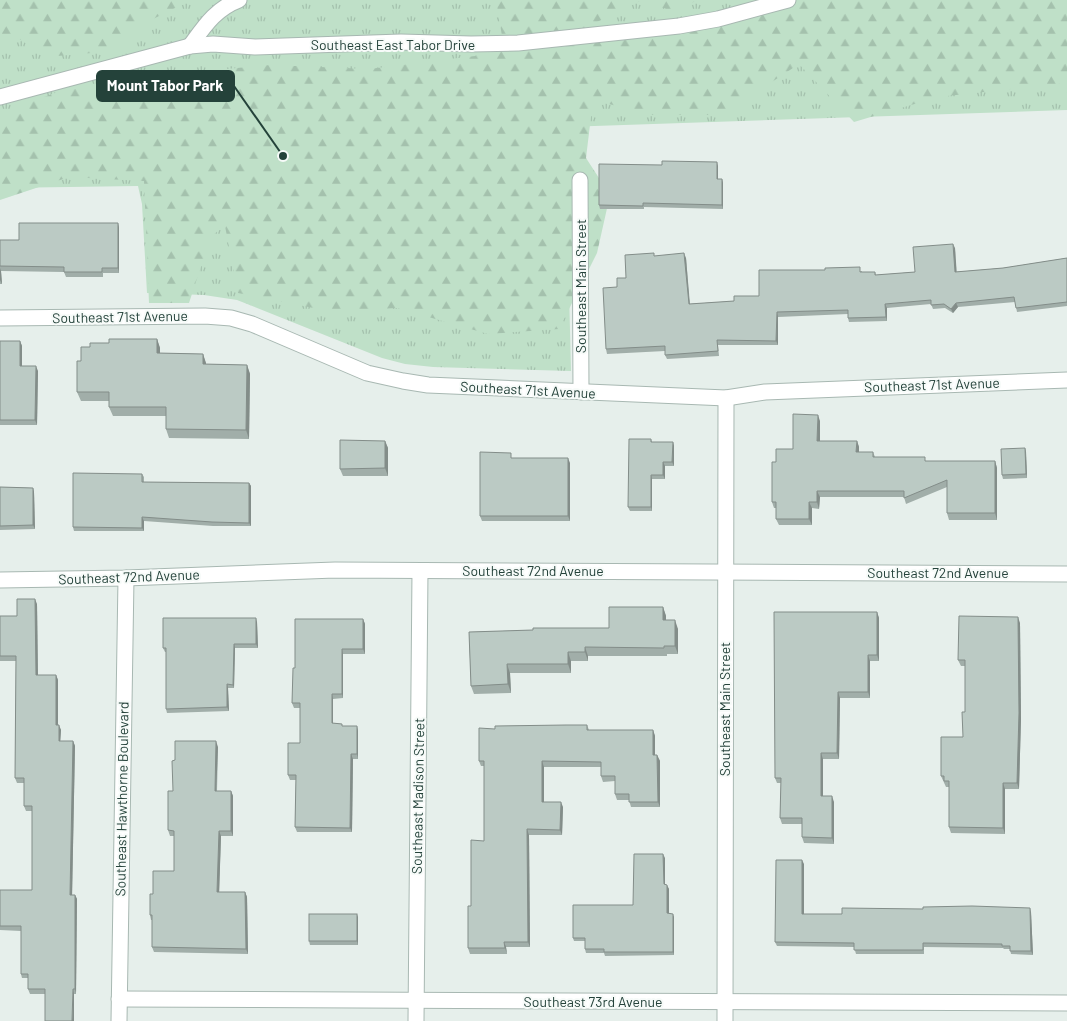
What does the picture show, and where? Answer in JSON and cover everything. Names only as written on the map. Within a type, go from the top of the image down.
[{"type":"street","points":[[190,46],[211,17],[231,3],[239,0]]},
{"type":"street","name":"Southeast East Tabor Drive","points":[[0,97],[190,46],[213,44],[255,46],[401,42],[518,43],[679,26],[718,19],[788,0]]},
{"type":"street","name":"Southeast Main Street","points":[[580,180],[581,392]]},
{"type":"street","name":"Southeast 71st Avenue","points":[[0,318],[206,316],[231,318],[252,324],[368,373],[428,385],[726,398],[764,392],[1067,380]]},
{"type":"street","name":"Southeast Main Street","points":[[726,398],[726,1021]]},
{"type":"street","name":"Southeast 72nd Avenue","points":[[0,580],[126,578],[335,570],[1067,574]]},
{"type":"street","name":"Southeast Madison Street","points":[[416,1021],[420,570]]},
{"type":"street","name":"Southeast Hawthorne Boulevard","points":[[119,1021],[126,578]]},
{"type":"street","name":"Southeast 73rd Avenue","points":[[119,999],[1067,1003]]},
{"type":"green space","points":[[0,0],[1067,0],[1067,110],[565,127],[571,371],[433,367],[405,364],[382,358],[237,300],[204,295],[147,293],[142,204],[138,186],[0,188]]},
{"type":"green space","points":[[0,0],[191,0],[147,22],[114,51],[46,57],[18,38],[0,48]]},
{"type":"green space","points":[[496,0],[642,0],[597,22],[617,40],[664,37],[723,9],[760,0],[1067,0],[1067,83],[938,97],[854,122],[799,64],[722,115],[653,115],[593,100],[586,158],[610,195],[597,253],[559,329],[488,334],[397,308],[334,312],[238,293],[225,226],[211,236],[189,303],[149,303],[144,181],[69,177],[0,200],[0,113],[63,90],[183,73],[270,65],[369,69],[475,56],[502,36]]},
{"type":"green space","points":[[649,0],[697,0],[674,13]]},
{"type":"building","points":[[662,161],[717,162],[717,179],[722,179],[722,205],[643,203],[643,206],[599,205],[599,164],[662,165]]},
{"type":"building","points":[[19,223],[118,223],[118,268],[102,268],[102,272],[64,272],[64,267],[0,266],[0,240],[19,240]]},
{"type":"building","points":[[953,244],[955,272],[1003,268],[1067,258],[1067,302],[1016,308],[1014,297],[956,303],[951,309],[944,304],[931,305],[931,300],[885,304],[886,317],[848,318],[848,310],[777,312],[776,341],[717,340],[718,351],[665,355],[665,346],[606,349],[603,288],[617,287],[617,278],[626,278],[625,255],[654,253],[654,256],[684,253],[689,304],[734,301],[734,296],[759,296],[759,270],[825,270],[825,268],[860,267],[860,272],[875,272],[875,275],[915,272],[913,247]]},
{"type":"building","points":[[109,339],[157,339],[157,353],[203,354],[203,364],[247,365],[246,430],[166,429],[166,407],[109,407],[109,392],[77,392],[77,361],[81,361],[81,347],[90,347],[90,343],[109,343]]},
{"type":"building","points":[[0,341],[20,341],[20,366],[36,366],[35,420],[0,420]]},
{"type":"building","points":[[793,414],[818,415],[817,441],[857,441],[856,452],[873,452],[873,457],[925,457],[925,461],[995,461],[995,513],[947,513],[947,480],[904,498],[904,491],[817,491],[817,502],[809,502],[809,519],[776,519],[776,502],[772,502],[772,462],[776,462],[776,449],[793,449]]},
{"type":"building","points":[[629,439],[673,442],[672,462],[663,462],[663,475],[651,475],[651,507],[628,507]]},
{"type":"building","points":[[340,440],[385,441],[385,468],[340,469]]},
{"type":"building","points":[[1025,448],[1026,474],[1002,475],[1001,449]]},
{"type":"building","points":[[480,452],[511,453],[511,458],[568,458],[568,516],[480,516]]},
{"type":"building","points":[[73,473],[142,474],[142,482],[249,483],[249,523],[142,517],[142,528],[73,527]]},
{"type":"building","points":[[0,487],[33,488],[33,525],[0,526]]},
{"type":"building","points":[[17,599],[35,599],[36,675],[56,675],[56,725],[59,725],[59,741],[73,741],[70,895],[75,895],[75,989],[73,989],[72,1021],[45,1021],[45,989],[28,989],[28,974],[21,974],[21,926],[0,926],[0,890],[32,890],[32,806],[24,806],[24,778],[15,778],[16,656],[0,656],[0,616],[17,616]]},
{"type":"building","points":[[609,607],[663,607],[663,620],[675,620],[675,646],[664,646],[664,648],[585,647],[585,652],[568,652],[568,664],[507,664],[508,684],[471,686],[469,632],[533,630],[533,628],[609,628]]},
{"type":"building","points":[[774,612],[877,612],[877,655],[868,655],[868,692],[838,692],[837,753],[821,753],[821,796],[832,796],[832,838],[802,837],[802,818],[780,818],[781,778],[775,778]]},
{"type":"building","points":[[959,616],[1018,617],[1019,713],[1017,783],[1003,783],[1003,828],[949,827],[949,781],[944,781],[944,776],[941,776],[941,737],[963,737],[962,712],[965,712],[965,660],[958,660]]},
{"type":"building","points":[[163,618],[256,618],[256,644],[234,644],[233,685],[227,684],[227,707],[166,709],[166,648],[163,648]]},
{"type":"building","points":[[295,619],[363,619],[363,649],[342,649],[342,694],[332,694],[332,723],[342,724],[342,726],[357,726],[357,754],[351,754],[350,828],[295,827],[296,775],[288,775],[288,743],[300,743],[300,703],[292,703],[293,668],[295,668]]},
{"type":"building","points":[[587,725],[587,730],[653,730],[653,755],[657,755],[658,802],[629,802],[629,794],[615,794],[615,776],[601,776],[601,762],[542,761],[542,802],[561,802],[560,830],[527,829],[528,942],[504,942],[505,948],[468,948],[468,906],[471,906],[471,840],[484,841],[484,761],[479,761],[479,728],[495,729],[495,726]]},
{"type":"building","points":[[175,741],[216,741],[215,791],[231,791],[231,831],[219,831],[217,892],[245,892],[246,949],[152,947],[150,894],[153,894],[153,871],[174,871],[174,831],[168,830],[168,791],[173,791],[172,761],[175,760]]},
{"type":"building","points":[[634,854],[663,854],[664,884],[667,885],[667,913],[673,914],[673,952],[604,952],[604,949],[585,949],[585,938],[573,938],[573,905],[633,905]]},
{"type":"building","points":[[776,860],[802,860],[802,914],[842,914],[842,908],[923,909],[923,907],[972,906],[1030,908],[1031,951],[1010,951],[1010,946],[1002,946],[1002,944],[923,943],[923,950],[854,950],[854,943],[775,942]]},
{"type":"building","points":[[309,914],[357,914],[357,941],[309,941]]},
{"type":"place","name":"Mount Tabor Park","points":[[283,156]]}]
